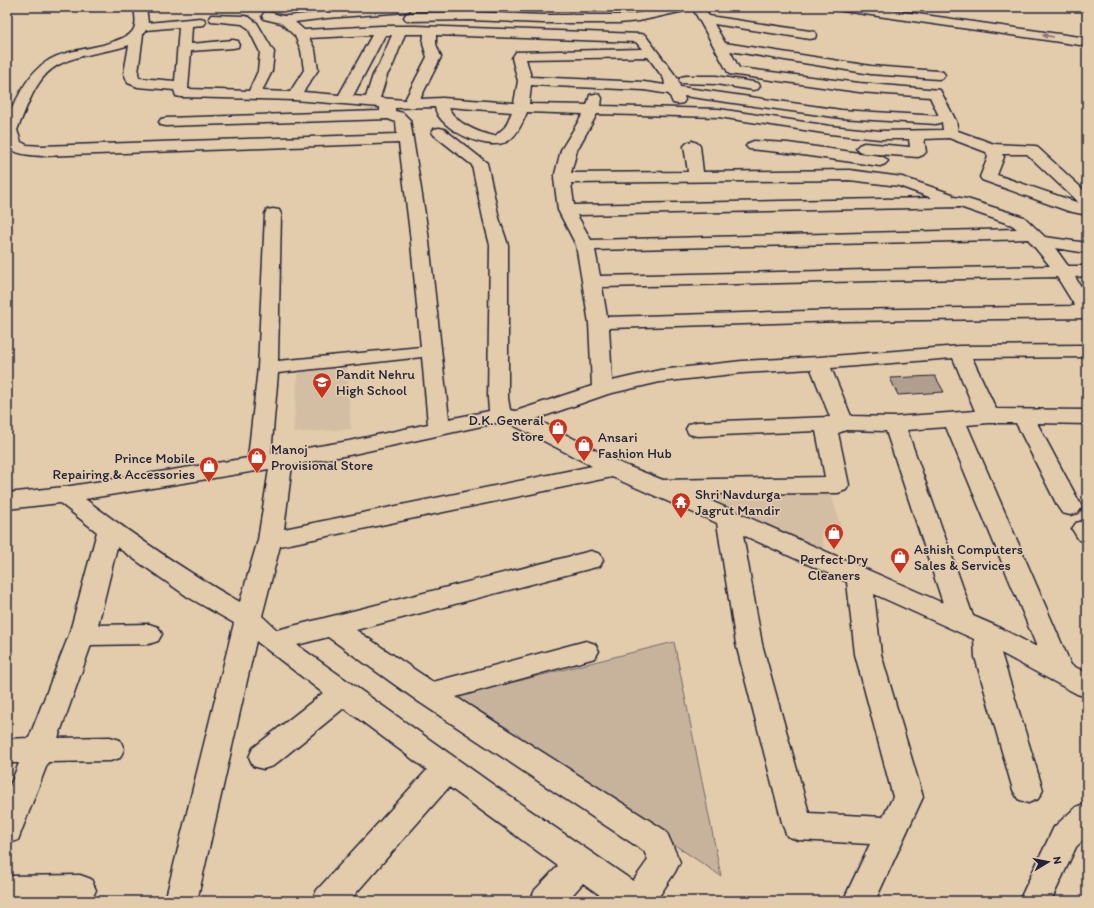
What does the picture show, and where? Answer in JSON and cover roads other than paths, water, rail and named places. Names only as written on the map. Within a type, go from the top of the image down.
[{"type":"main road","points":[[140,7],[139,31],[131,73],[133,80],[138,83],[181,86]]},
{"type":"main road","points":[[284,20],[354,9],[543,19],[628,19],[662,9],[685,7]]},
{"type":"main road","points":[[843,7],[1087,42]]},
{"type":"main road","points":[[911,7],[1087,31]]},
{"type":"main road","points":[[354,9],[361,31]]},
{"type":"main road","points":[[406,11],[416,30]]},
{"type":"main road","points":[[253,96],[265,71],[267,52],[253,26],[245,20],[214,12],[210,21],[139,31],[128,40],[116,45],[67,56],[46,67],[36,78],[10,124],[10,139],[15,146],[26,150],[42,152],[405,138]]},
{"type":"main road","points":[[245,20],[267,12],[284,20],[301,34],[308,50],[311,70],[294,96]]},
{"type":"main road","points":[[702,13],[810,35]]},
{"type":"main road","points":[[702,13],[734,71]]},
{"type":"main road","points":[[628,19],[669,80],[678,97],[679,113]]},
{"type":"main road","points":[[186,24],[181,93],[344,99],[382,106],[402,117],[419,233],[439,430]]},
{"type":"main road","points":[[301,34],[381,30],[416,30],[431,31],[456,38],[640,38]]},
{"type":"main road","points":[[344,99],[381,30]]},
{"type":"main road","points":[[382,106],[376,90],[380,75],[386,65],[400,31]]},
{"type":"main road","points":[[411,103],[434,57],[430,48],[428,36],[431,31]]},
{"type":"main road","points":[[184,48],[232,44]]},
{"type":"main road","points":[[720,46],[871,70],[938,75]]},
{"type":"main road","points":[[510,48],[524,48]]},
{"type":"main road","points":[[442,102],[443,112],[450,121],[478,137],[493,140],[503,137],[516,122],[522,108],[525,81],[519,58],[521,55],[649,52]]},
{"type":"main road","points":[[818,83],[835,64]]},
{"type":"main road","points":[[525,81],[644,86],[704,69],[734,71],[896,92],[935,93],[948,121]]},
{"type":"main road","points":[[913,73],[917,92]]},
{"type":"main road","points":[[669,80],[841,114],[948,121],[992,149],[996,157],[988,177],[1074,207],[1087,210]]},
{"type":"main road","points":[[598,83],[593,109],[569,150],[562,178],[566,210],[585,245],[599,323],[602,389]]},
{"type":"main road","points":[[166,122],[411,103],[442,102],[522,108],[719,113],[830,130],[880,135],[916,134],[948,121]]},
{"type":"main road","points":[[749,118],[750,132],[821,144],[918,152]]},
{"type":"main road","points":[[440,132],[479,163],[491,218],[499,245],[498,390],[509,417],[569,444],[614,469],[658,487],[859,578],[987,633],[1087,686]]},
{"type":"main road","points":[[754,146],[788,148],[912,166],[918,152],[916,134]]},
{"type":"main road","points":[[692,146],[696,176]]},
{"type":"main road","points":[[992,149],[1031,149],[1087,202]]},
{"type":"main road","points":[[562,178],[849,175],[906,177],[961,202],[1018,221],[1036,237],[1061,271],[1087,312]]},
{"type":"main road","points":[[566,210],[961,202]]},
{"type":"main road","points":[[181,901],[248,619],[270,540],[268,368],[273,214]]},
{"type":"main road","points":[[585,245],[1036,237],[1087,248]]},
{"type":"main road","points":[[592,282],[764,276],[1087,271]]},
{"type":"main road","points":[[599,323],[808,316],[1087,312]]},
{"type":"main road","points":[[7,501],[64,495],[270,461],[509,417],[602,389],[660,376],[742,367],[819,363],[960,352],[1087,351]]},
{"type":"main road","points":[[268,368],[419,352]]},
{"type":"main road","points":[[960,352],[988,416]]},
{"type":"main road","points":[[819,363],[844,424]]},
{"type":"main road","points":[[697,429],[844,424],[894,424],[988,416],[1087,417]]},
{"type":"main road","points":[[1023,416],[1070,507]]},
{"type":"main road","points":[[954,420],[1061,672]]},
{"type":"main road","points":[[658,487],[838,486],[827,430],[844,424]]},
{"type":"main road","points":[[894,424],[962,622]]},
{"type":"main road","points":[[270,540],[614,469]]},
{"type":"main road","points":[[64,495],[109,529],[197,590],[248,619],[273,641],[446,769],[580,864],[636,901],[664,862],[655,841],[429,694],[332,626]]},
{"type":"main road","points":[[728,519],[749,644],[798,826],[893,831]]},
{"type":"main road","points":[[7,830],[82,635],[109,529]]},
{"type":"main road","points":[[273,641],[591,560]]},
{"type":"main road","points":[[859,578],[868,654],[908,797],[859,901]]},
{"type":"main road","points":[[987,633],[988,657],[1028,790]]},
{"type":"main road","points":[[82,635],[149,634]]},
{"type":"main road","points":[[429,694],[586,651]]},
{"type":"main road","points":[[263,757],[343,693]]},
{"type":"main road","points":[[7,751],[110,749]]},
{"type":"main road","points":[[328,901],[446,769]]},
{"type":"main road","points":[[1035,901],[1065,837],[1087,816]]},
{"type":"main road","points":[[546,901],[580,864]]},
{"type":"main road","points":[[7,891],[80,890]]},
{"type":"place","name":"Pandit Nehru High School","points":[[322,399]]},
{"type":"place","name":"D.K. General Store","points":[[558,445]]},
{"type":"place","name":"Ansari Fashion Hub","points":[[584,462]]},
{"type":"place","name":"Manoj Provisional Store","points":[[257,474]]},
{"type":"place","name":"Prince Mobile Repairing & Accessories","points":[[209,483]]},
{"type":"place","name":"Shri Navdurga Jagrut Mandir","points":[[681,519]]},
{"type":"place","name":"Perfect Dry Cleaners","points":[[834,550]]},
{"type":"place","name":"Ashish Computers Sales & Services","points":[[900,574]]}]
